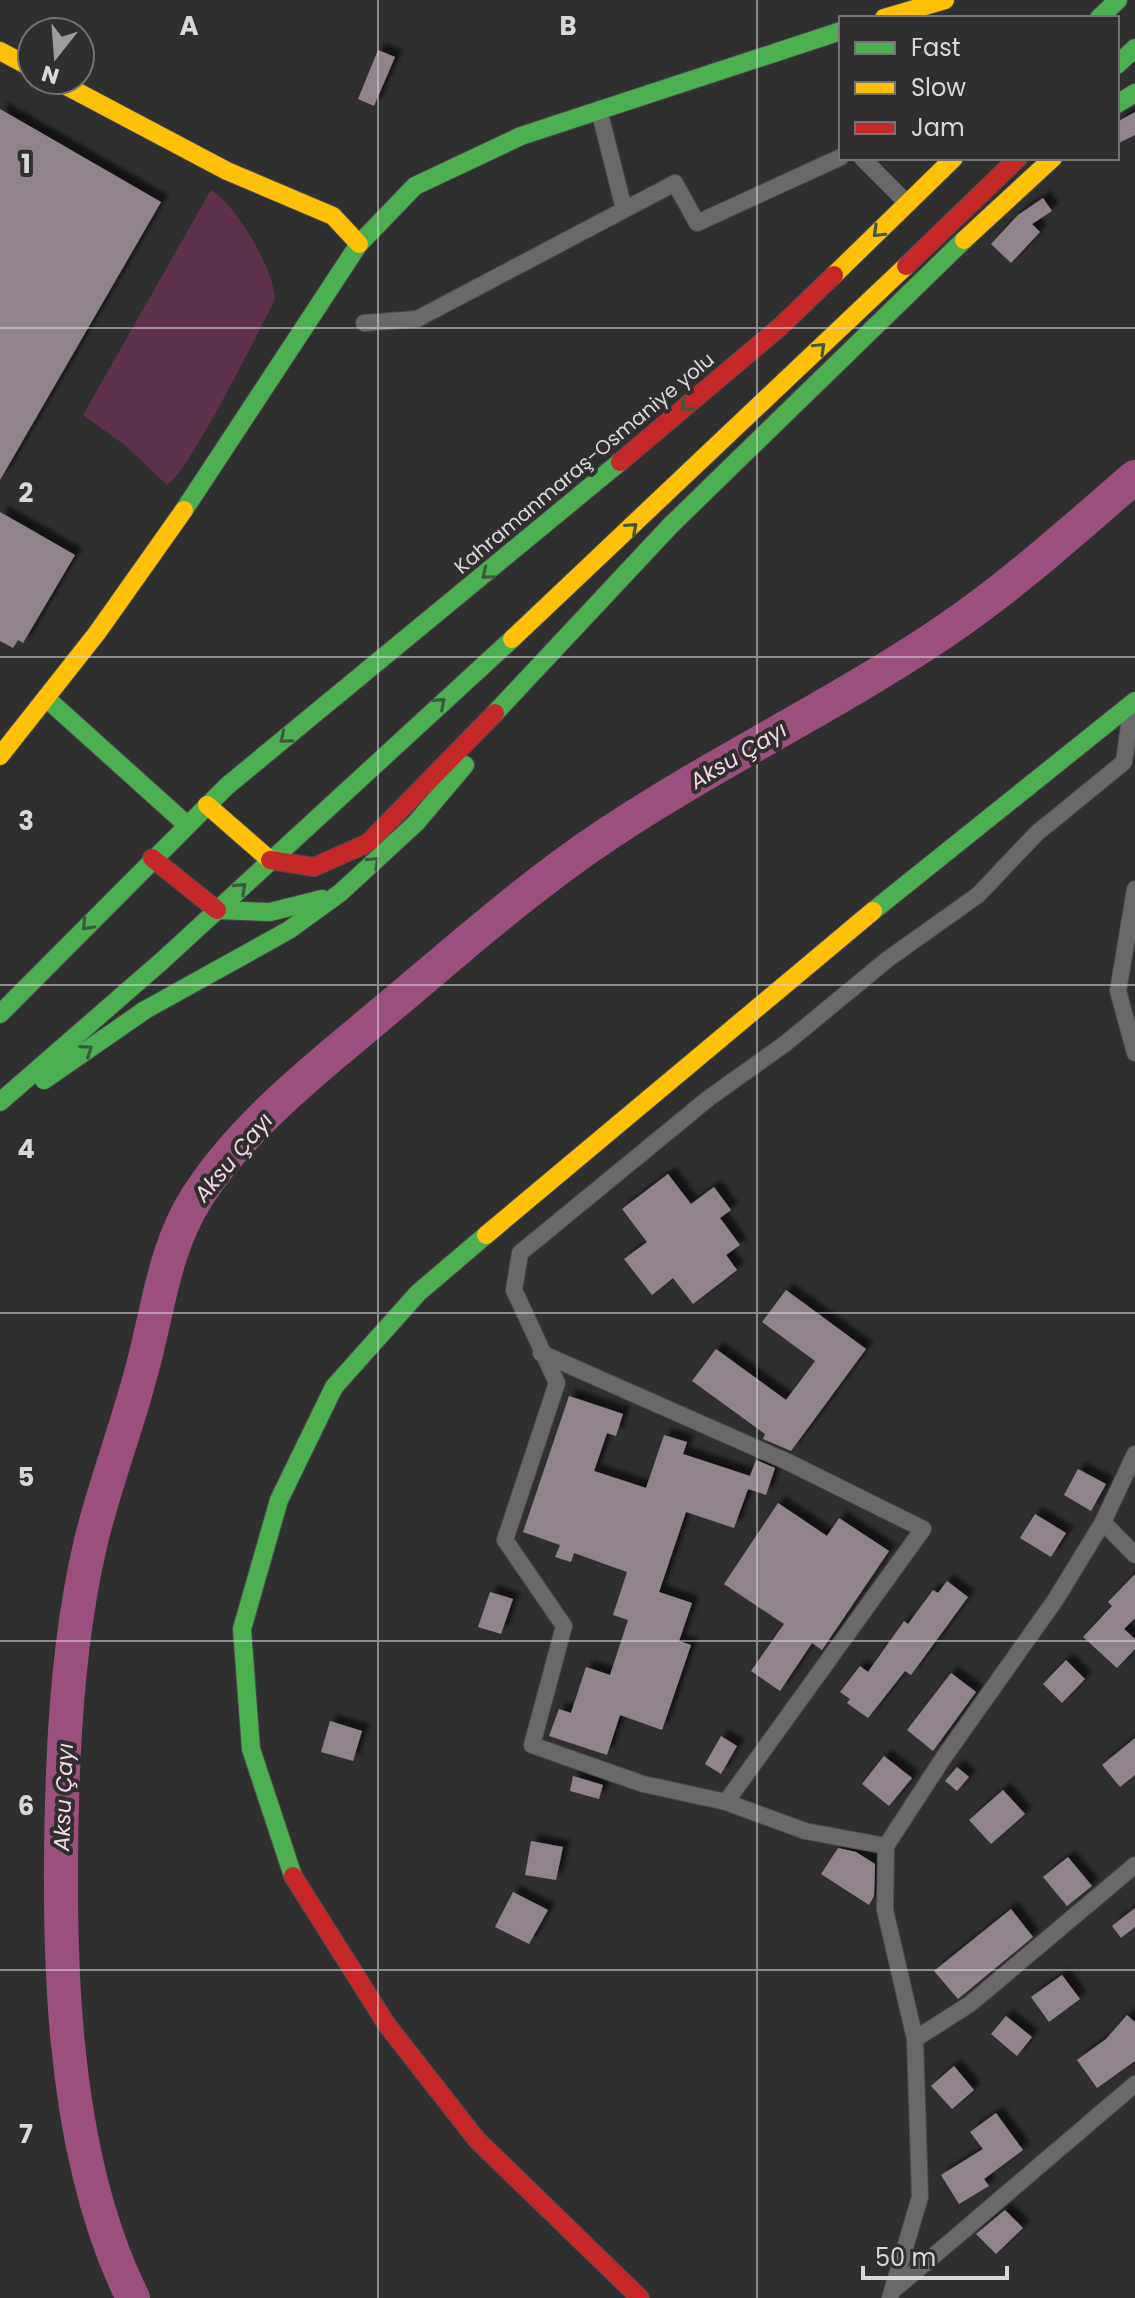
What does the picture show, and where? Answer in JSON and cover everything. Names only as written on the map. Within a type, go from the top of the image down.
[{"type":"main road","points":[[891,16],[945,0]]},
{"type":"main road","points":[[1101,16],[1118,0]]},
{"type":"main road","points":[[0,756],[179,518],[359,244],[415,186],[521,136],[839,32]]},
{"type":"main road","points":[[1119,63],[1135,48]]},
{"type":"main road","points":[[85,96],[227,171],[333,216],[359,244]]},
{"type":"main road","name":"Kahramanmaraş-Osmaniye yolu","points":[[0,1014],[227,786],[539,531],[781,326],[952,160]]},
{"type":"main road","points":[[0,1102],[217,910],[642,519],[1016,160]]},
{"type":"main road","points":[[207,805],[270,860],[314,867],[368,843],[405,809],[640,559],[893,306],[1051,160]]},
{"type":"main road","points":[[0,1110],[145,1010],[289,930],[340,893],[416,823],[640,559]]},
{"type":"main road","points":[[46,698],[187,825]]},
{"type":"main road","points":[[640,2298],[477,2140],[387,2025],[293,1875],[251,1749],[242,1629],[279,1500],[334,1387],[418,1293],[774,991],[1134,706]]},
{"type":"main road","points":[[147,864],[217,910],[245,913],[290,909],[340,893]]},
{"type":"street","points":[[599,110],[624,209]]},
{"type":"street","points":[[364,323],[417,319],[675,183],[697,223],[839,158]]},
{"type":"street","points":[[864,160],[908,204]]},
{"type":"street","points":[[886,1846],[805,1831],[726,1802],[643,1784],[532,1745],[564,1626],[505,1540],[557,1383],[514,1290],[520,1253],[709,1098],[786,1043],[888,959],[978,895],[1037,833],[1124,762],[1134,706]]},
{"type":"street","points":[[1135,889],[1118,991],[1135,1053]]},
{"type":"street","points":[[541,1353],[788,1462],[923,1529],[726,1802]]},
{"type":"street","points":[[892,2293],[920,2197],[915,2039],[885,1910],[886,1846],[944,1757],[1049,1611],[1103,1522],[1135,1454]]},
{"type":"street","points":[[1103,1522],[1135,1555]]},
{"type":"street","points":[[915,2039],[970,2004],[1135,1865]]},
{"type":"street","points":[[892,2293],[1135,2084]]},
{"type":"shaded area","points":[[211,190],[231,209],[252,239],[268,271],[275,299],[191,456],[167,485],[126,446],[83,415]]},
{"type":"building","points":[[378,50],[395,57],[374,106],[358,99]]},
{"type":"building","points":[[0,109],[161,202],[0,480]]},
{"type":"building","points":[[1135,112],[1135,135],[1119,143],[1119,121]]},
{"type":"building","points":[[1043,198],[1052,211],[1032,224],[1040,232],[1011,263],[991,244],[1018,215]]},
{"type":"building","points":[[0,512],[75,555],[23,643],[18,640],[13,648],[0,641]]},
{"type":"building","points":[[668,1174],[691,1204],[714,1187],[731,1210],[720,1218],[740,1245],[726,1255],[737,1270],[693,1304],[673,1278],[652,1295],[624,1259],[647,1242],[622,1209]]},
{"type":"building","points":[[786,1290],[866,1349],[791,1451],[763,1439],[765,1434],[692,1381],[716,1349],[786,1400],[815,1361],[762,1322]]},
{"type":"building","points":[[569,1396],[623,1414],[616,1436],[607,1433],[594,1471],[646,1488],[664,1435],[687,1442],[683,1454],[750,1476],[756,1460],[775,1468],[766,1495],[748,1489],[734,1528],[686,1512],[659,1592],[692,1603],[679,1641],[691,1645],[662,1730],[620,1715],[607,1755],[549,1736],[559,1709],[571,1713],[586,1667],[610,1675],[628,1620],[613,1615],[627,1572],[574,1553],[571,1562],[555,1557],[560,1545],[523,1532]]},
{"type":"building","points":[[1078,1469],[1106,1484],[1091,1511],[1064,1495]]},
{"type":"building","points":[[778,1503],[827,1536],[839,1518],[889,1551],[822,1650],[812,1643],[780,1691],[751,1671],[784,1624],[724,1584]]},
{"type":"building","points":[[1035,1514],[1066,1533],[1051,1557],[1020,1538]]},
{"type":"building","points":[[1135,1574],[1135,1618],[1124,1629],[1135,1639],[1135,1649],[1117,1668],[1083,1637],[1112,1606],[1108,1602]]},
{"type":"building","points":[[947,1581],[968,1597],[911,1675],[905,1671],[868,1718],[847,1703],[850,1699],[840,1692],[860,1666],[868,1672],[904,1621],[908,1624],[933,1590],[938,1593]]},
{"type":"building","points":[[490,1592],[513,1599],[501,1634],[478,1627]]},
{"type":"building","points":[[1066,1660],[1085,1679],[1062,1703],[1043,1684]]},
{"type":"building","points":[[951,1673],[976,1692],[933,1751],[907,1730]]},
{"type":"building","points":[[330,1721],[362,1731],[353,1761],[321,1752]]},
{"type":"building","points":[[721,1736],[737,1746],[721,1774],[705,1764]]},
{"type":"building","points":[[1135,1738],[1135,1775],[1120,1787],[1102,1765]]},
{"type":"building","points":[[884,1756],[912,1778],[889,1806],[862,1784]]},
{"type":"building","points":[[957,1767],[969,1777],[957,1791],[945,1781]]},
{"type":"building","points":[[573,1776],[603,1785],[599,1799],[570,1791]]},
{"type":"building","points":[[1003,1790],[1025,1814],[991,1844],[969,1820]]},
{"type":"building","points":[[531,1841],[563,1847],[556,1880],[525,1875]]},
{"type":"building","points":[[838,1848],[856,1852],[875,1864],[874,1896],[869,1905],[821,1874]]},
{"type":"building","points":[[1068,1857],[1092,1886],[1067,1906],[1043,1877]]},
{"type":"building","points":[[513,1892],[548,1910],[529,1944],[495,1927]]},
{"type":"building","points":[[1135,1908],[1135,1927],[1121,1938],[1112,1926]]},
{"type":"building","points":[[1011,1909],[1033,1937],[958,1999],[934,1971]]},
{"type":"building","points":[[1062,1975],[1080,1999],[1049,2022],[1031,1997]]},
{"type":"building","points":[[1127,2015],[1135,2022],[1135,2061],[1097,2088],[1077,2060],[1106,2039]]},
{"type":"building","points":[[1006,2016],[1032,2037],[1017,2056],[991,2034]]},
{"type":"building","points":[[954,2066],[974,2090],[952,2109],[931,2086]]},
{"type":"building","points":[[996,2113],[1023,2150],[984,2179],[989,2186],[959,2204],[941,2175],[983,2149],[970,2132]]},
{"type":"building","points":[[1005,2210],[1023,2228],[996,2254],[976,2234]]},
{"type":"waterway","name":"Aksu Çayı","points":[[133,2298],[108,2239],[90,2176],[76,2109],[63,1971],[61,1836],[64,1743],[75,1627],[91,1541],[135,1394],[169,1260],[176,1238],[197,1197],[238,1144],[285,1096],[521,897],[647,808],[861,684],[945,631],[1019,576],[1135,477]]},
{"type":"traffic: fast","points":[[1101,16],[1118,0]]},
{"type":"traffic: fast","points":[[184,510],[359,244],[415,186],[521,136],[839,32]]},
{"type":"traffic: fast","points":[[1119,63],[1135,48]]},
{"type":"traffic: fast","points":[[1119,103],[1135,93]]},
{"type":"traffic: fast","points":[[495,713],[671,525],[964,240]]},
{"type":"traffic: fast","points":[[0,1014],[227,786],[620,462]]},
{"type":"traffic: fast","points":[[0,1102],[163,960],[512,639]]},
{"type":"traffic: fast","points":[[46,698],[187,825]]},
{"type":"traffic: fast","points":[[873,911],[1135,701]]},
{"type":"traffic: fast","points":[[44,1080],[145,1010],[289,930],[340,893],[416,823],[465,765]]},
{"type":"traffic: fast","points":[[217,910],[270,912],[322,899]]},
{"type":"traffic: fast","points":[[293,1876],[251,1749],[242,1629],[279,1500],[334,1387],[418,1293],[486,1235]]},
{"type":"traffic: slow","points":[[891,16],[945,0]]},
{"type":"traffic: slow","points":[[0,51],[16,60]]},
{"type":"traffic: slow","points":[[85,96],[227,171],[333,216],[359,244]]},
{"type":"traffic: slow","points":[[834,275],[952,160]]},
{"type":"traffic: slow","points":[[964,240],[1051,160]]},
{"type":"traffic: slow","points":[[512,639],[906,266]]},
{"type":"traffic: slow","points":[[0,756],[97,633],[184,510]]},
{"type":"traffic: slow","points":[[207,805],[270,860]]},
{"type":"traffic: slow","points":[[486,1235],[873,911]]},
{"type":"traffic: jam","points":[[906,266],[1016,160]]},
{"type":"traffic: jam","points":[[620,462],[781,326],[834,275]]},
{"type":"traffic: jam","points":[[270,860],[314,867],[368,843],[495,713]]},
{"type":"traffic: jam","points":[[152,858],[217,910]]},
{"type":"traffic: jam","points":[[293,1876],[387,2025],[477,2140],[640,2298]]}]
